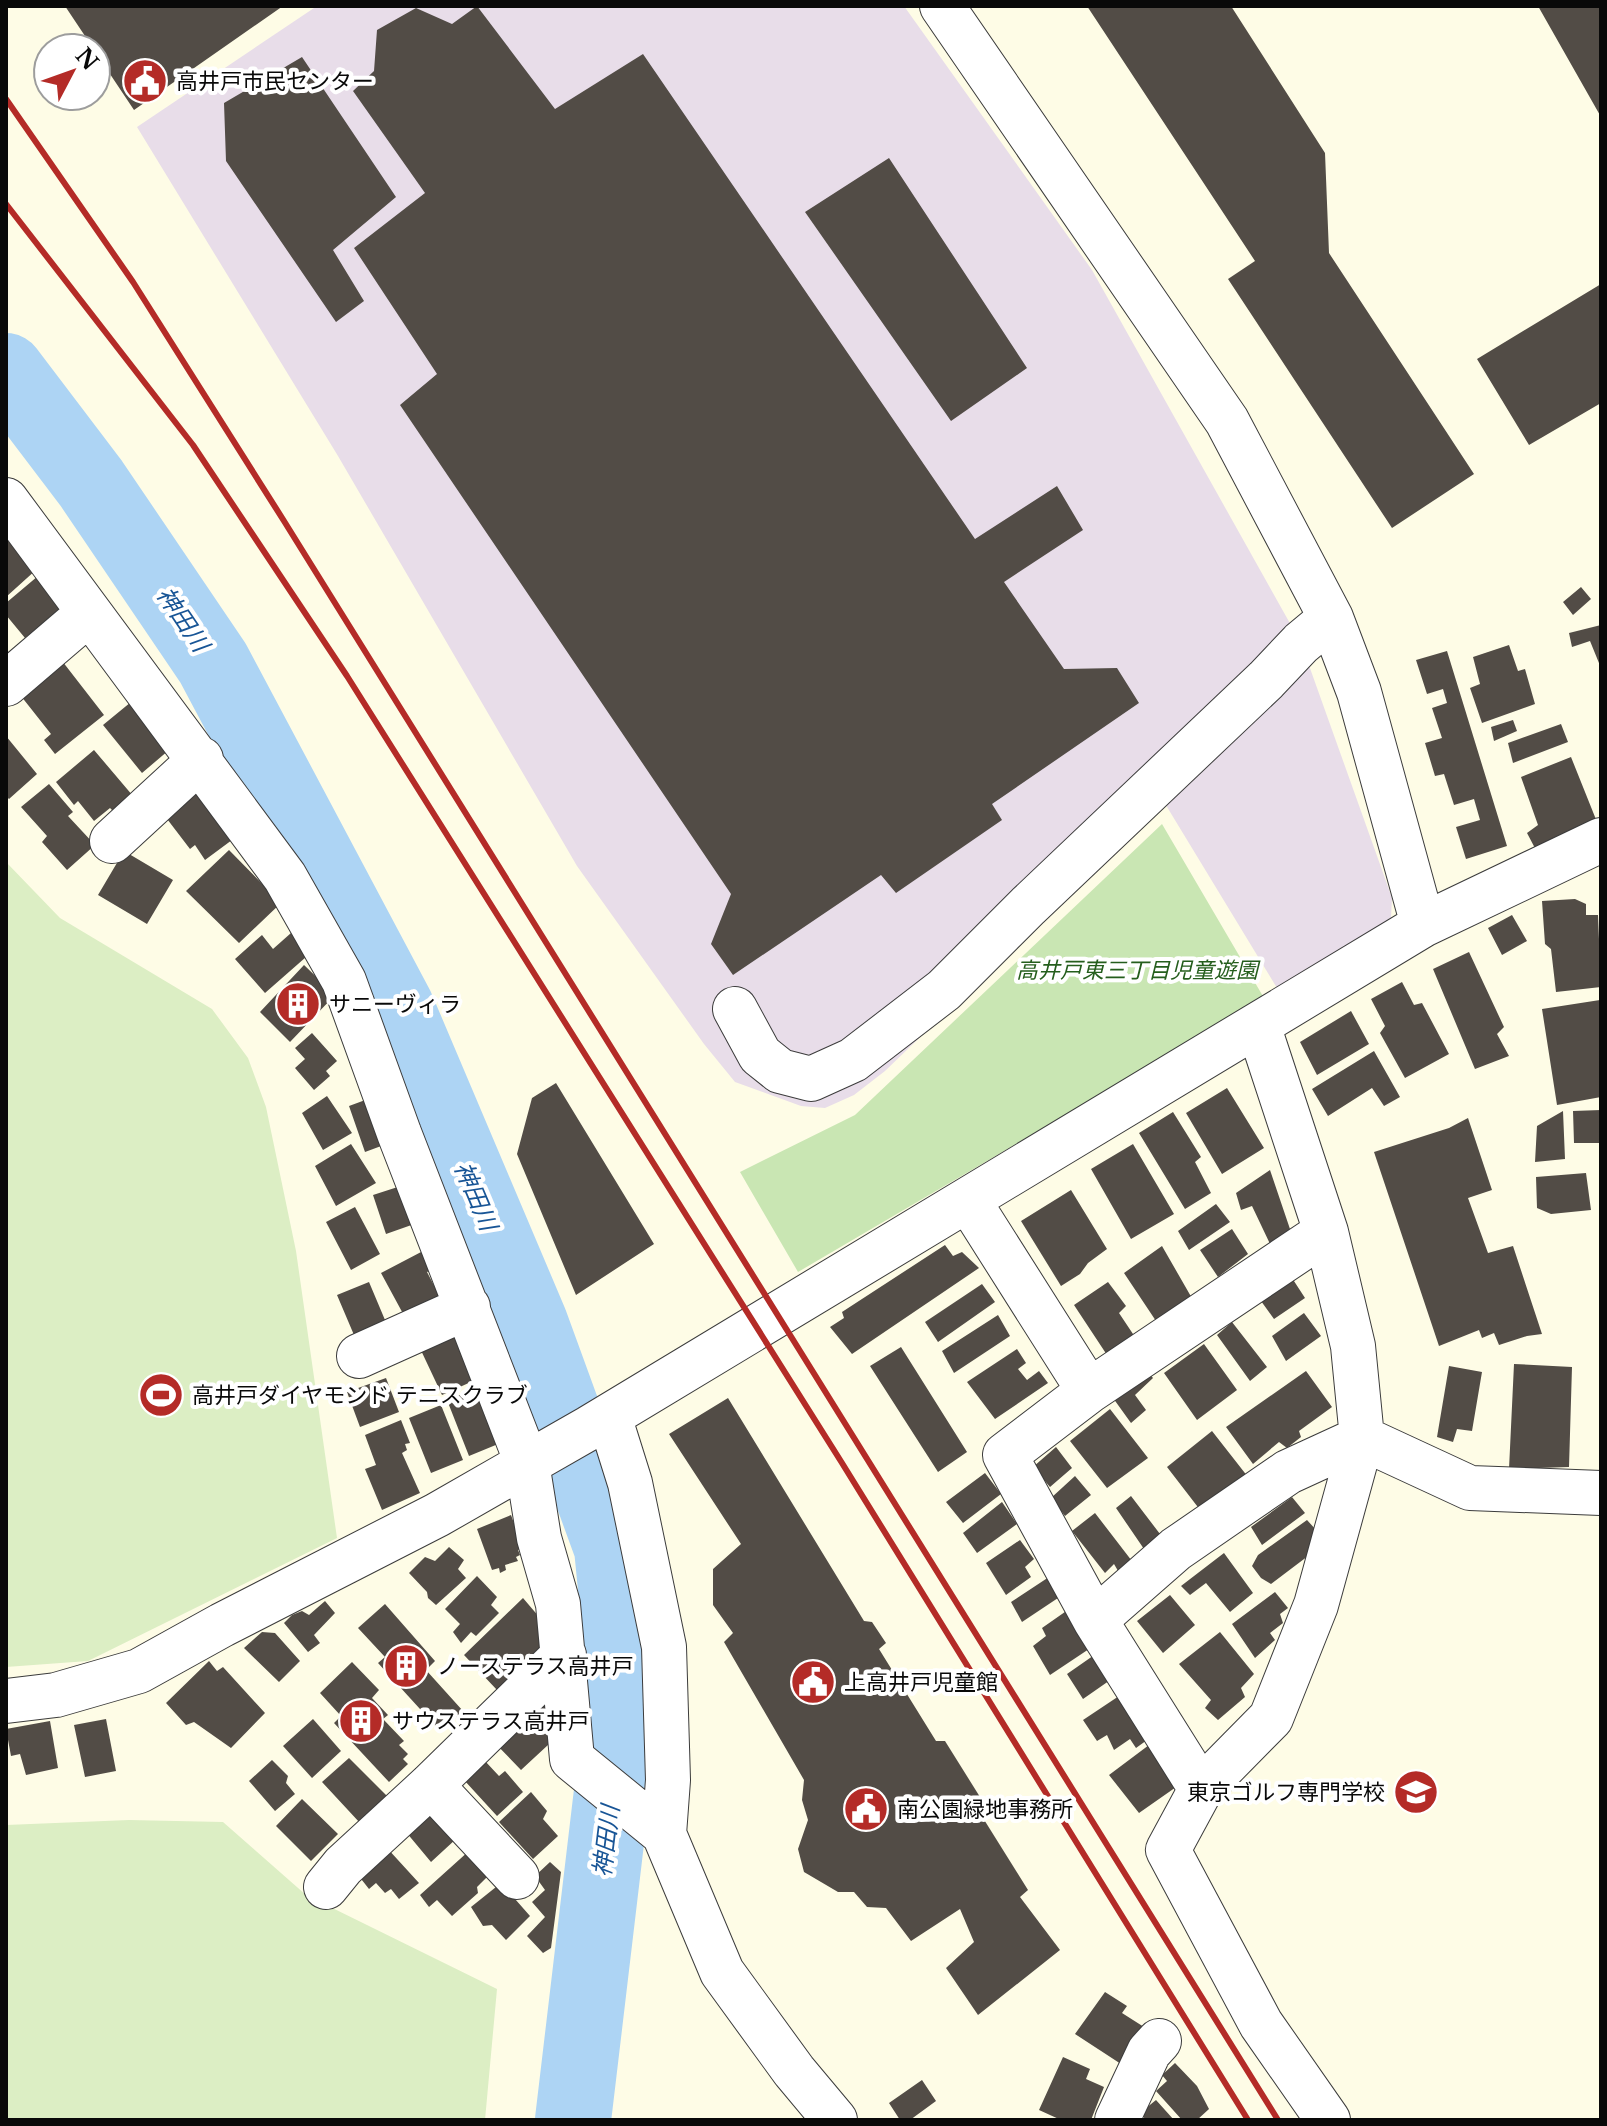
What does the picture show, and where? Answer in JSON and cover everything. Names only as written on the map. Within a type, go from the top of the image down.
[{"type":"street","points":[[942,6],[1227,421],[1331,618],[1359,692],[1423,925]]},
{"type":"street","points":[[6,500],[201,759],[285,877],[344,981],[399,1133],[532,1461],[539,1538],[558,1604],[572,1759],[650,1823],[722,1972],[794,2071],[835,2120]]},
{"type":"street","points":[[6,684],[89,613]]},
{"type":"street","points":[[735,1009],[760,1055],[780,1071],[811,1079],[853,1060],[944,990],[1301,643],[1331,618]]},
{"type":"street","points":[[112,841],[201,759]]},
{"type":"street","points":[[6,1701],[56,1695],[139,1671],[437,1515],[599,1422],[1423,925],[1601,840]]},
{"type":"street","points":[[1258,1025],[1326,1232],[1353,1346],[1362,1438],[1316,1605],[1271,1718],[1201,1789],[1168,1850],[1261,2024],[1328,2120]]},
{"type":"street","points":[[968,1200],[1089,1391]]},
{"type":"street","points":[[1201,1789],[1095,1620],[1005,1455],[1089,1391],[1326,1232]]},
{"type":"street","points":[[359,1356],[468,1307]]},
{"type":"street","points":[[599,1422],[630,1483],[664,1647],[668,1780],[650,1823]]},
{"type":"street","points":[[1095,1620],[1176,1549],[1288,1472],[1362,1438],[1470,1488],[1601,1493]]},
{"type":"street","points":[[326,1887],[343,1866],[564,1655]]},
{"type":"street","points":[[431,1785],[517,1877]]},
{"type":"street","points":[[1117,2120],[1149,2052],[1159,2041]]},
{"type":"shaded area","points":[[317,6],[904,6],[1092,270],[1301,643],[1392,898],[1391,918],[1277,988],[1164,802],[885,1071],[854,1095],[825,1108],[801,1106],[735,1082],[704,1044],[577,866],[338,456],[137,127]]},
{"type":"green space","name":"高井戸東三丁目児童遊園","points":[[1162,824],[1264,998],[798,1272],[740,1172],[855,1115]]},
{"type":"green space","name":"高井戸ダイヤモンド テニスクラブ","points":[[6,862],[60,918],[212,1009],[248,1058],[266,1107],[296,1251],[337,1538],[88,1661],[6,1667]]},
{"type":"green space","points":[[129,1820],[223,1822],[306,1895],[497,1989],[485,2120],[6,2120],[6,1825]]},
{"type":"building","name":"高井戸市民センター","points":[[65,6],[283,6],[134,110],[112,77],[112,32],[82,32]]},
{"type":"building","points":[[477,6],[555,109],[643,54],[975,539],[1057,486],[1083,530],[1004,582],[1064,669],[1117,668],[1139,703],[992,804],[1002,820],[896,893],[881,875],[733,975],[711,944],[731,894],[400,405],[437,374],[354,248],[425,193],[353,91],[374,71],[377,30],[416,8],[452,24]]},
{"type":"building","points":[[1087,6],[1231,6],[1325,153],[1329,253],[1474,474],[1392,528],[1228,279],[1255,261]]},
{"type":"building","points":[[1538,6],[1601,6],[1601,117]]},
{"type":"building","points":[[302,57],[396,197],[333,250],[364,301],[336,322],[226,161],[224,103]]},
{"type":"building","points":[[889,158],[1027,368],[951,421],[805,212]]},
{"type":"building","points":[[1601,284],[1601,403],[1529,445],[1477,359]]},
{"type":"building","points":[[11,539],[37,569],[6,597],[6,543]]},
{"type":"building","points":[[38,576],[63,607],[25,638],[6,615],[6,603]]},
{"type":"building","points":[[1581,587],[1591,599],[1573,615],[1563,602]]},
{"type":"building","points":[[1601,625],[1601,668],[1590,641],[1572,647],[1569,633]]},
{"type":"building","points":[[1509,645],[1518,671],[1525,669],[1535,704],[1482,723],[1470,688],[1480,684],[1473,657]]},
{"type":"building","points":[[1447,651],[1507,846],[1466,859],[1456,827],[1480,820],[1474,799],[1454,805],[1444,774],[1435,776],[1425,743],[1442,738],[1432,708],[1447,703],[1443,689],[1427,694],[1416,660]]},
{"type":"building","points":[[59,657],[104,715],[55,754],[44,740],[51,734],[17,691]]},
{"type":"building","points":[[131,702],[169,750],[142,773],[103,725]]},
{"type":"building","points":[[1513,720],[1517,731],[1494,741],[1491,727]]},
{"type":"building","points":[[1561,724],[1568,742],[1513,763],[1508,743]]},
{"type":"building","points":[[6,736],[37,774],[9,799],[6,796]]},
{"type":"building","points":[[94,750],[133,796],[114,812],[110,808],[94,821],[78,801],[74,805],[56,782]]},
{"type":"building","points":[[1571,757],[1597,822],[1537,852],[1527,833],[1538,825],[1521,777]]},
{"type":"building","points":[[49,784],[73,812],[68,816],[95,845],[67,870],[42,842],[47,836],[21,807]]},
{"type":"building","points":[[193,787],[232,840],[205,860],[195,845],[190,849],[161,811]]},
{"type":"building","points":[[229,850],[281,903],[239,943],[186,891]]},
{"type":"building","points":[[124,851],[173,880],[147,924],[98,895]]},
{"type":"building","points":[[1575,899],[1586,904],[1586,915],[1598,915],[1601,987],[1556,992],[1551,949],[1545,944],[1542,901]]},
{"type":"building","points":[[1512,915],[1527,941],[1502,955],[1488,928]]},
{"type":"building","points":[[291,933],[298,944],[314,950],[265,993],[235,959],[262,935],[273,949]]},
{"type":"building","points":[[1469,952],[1504,1027],[1497,1034],[1509,1056],[1475,1069],[1433,969]]},
{"type":"building","name":"サニーヴィラ","points":[[304,965],[335,995],[290,1042],[260,1012]]},
{"type":"building","points":[[1402,982],[1414,1005],[1422,1003],[1449,1054],[1405,1078],[1380,1033],[1385,1026],[1371,999]]},
{"type":"building","points":[[1600,1000],[1601,1097],[1557,1105],[1542,1009]]},
{"type":"building","points":[[1351,1011],[1369,1044],[1317,1075],[1300,1042]]},
{"type":"building","points":[[312,1033],[337,1061],[326,1071],[330,1076],[314,1090],[295,1068],[305,1059],[295,1048]]},
{"type":"building","points":[[1374,1051],[1400,1097],[1384,1106],[1372,1088],[1328,1116],[1312,1089]]},
{"type":"building","points":[[556,1083],[654,1244],[576,1295],[517,1154],[532,1098]]},
{"type":"building","points":[[1227,1088],[1264,1148],[1222,1174],[1186,1113]]},
{"type":"building","points":[[327,1096],[352,1133],[323,1150],[302,1113]]},
{"type":"building","points":[[368,1099],[392,1142],[365,1152],[349,1106]]},
{"type":"building","points":[[1601,1110],[1601,1143],[1574,1143],[1573,1111]]},
{"type":"building","points":[[1563,1111],[1565,1159],[1535,1162],[1537,1126]]},
{"type":"building","points":[[1173,1112],[1201,1157],[1195,1162],[1211,1193],[1185,1209],[1139,1133]]},
{"type":"building","points":[[1468,1118],[1492,1190],[1468,1198],[1488,1253],[1513,1246],[1542,1334],[1499,1345],[1494,1333],[1482,1338],[1479,1330],[1439,1346],[1374,1152],[1449,1128]]},
{"type":"building","points":[[351,1144],[376,1183],[336,1206],[315,1166]]},
{"type":"building","points":[[1133,1144],[1174,1214],[1131,1239],[1091,1169]]},
{"type":"building","points":[[1270,1170],[1291,1232],[1271,1246],[1252,1206],[1241,1210],[1236,1193]]},
{"type":"building","points":[[1586,1173],[1591,1210],[1551,1214],[1537,1208],[1536,1177]]},
{"type":"building","points":[[407,1184],[420,1222],[386,1234],[373,1195]]},
{"type":"building","points":[[1071,1190],[1107,1249],[1088,1263],[1080,1274],[1061,1286],[1021,1221]]},
{"type":"building","points":[[1216,1204],[1230,1222],[1189,1250],[1178,1231]]},
{"type":"building","points":[[355,1207],[380,1254],[351,1270],[326,1222]]},
{"type":"building","points":[[1232,1229],[1248,1254],[1218,1277],[1200,1250]]},
{"type":"building","points":[[945,1245],[953,1256],[962,1252],[979,1268],[852,1354],[830,1327],[844,1318],[842,1312]]},
{"type":"building","points":[[1162,1246],[1193,1300],[1158,1324],[1124,1273]]},
{"type":"building","points":[[423,1251],[432,1270],[427,1272],[443,1303],[407,1321],[381,1273]]},
{"type":"building","points":[[1292,1278],[1305,1298],[1274,1319],[1261,1301]]},
{"type":"building","points":[[369,1282],[385,1320],[354,1335],[337,1295]]},
{"type":"building","points":[[1108,1282],[1126,1306],[1119,1313],[1135,1337],[1107,1355],[1074,1305]]},
{"type":"building","points":[[982,1284],[995,1302],[938,1342],[925,1322]]},
{"type":"building","points":[[1304,1313],[1321,1336],[1286,1361],[1272,1336]]},
{"type":"building","points":[[998,1315],[1010,1336],[954,1373],[942,1351]]},
{"type":"building","points":[[1232,1322],[1267,1367],[1250,1381],[1217,1335]]},
{"type":"building","points":[[459,1326],[482,1377],[442,1395],[418,1344]]},
{"type":"building","points":[[1204,1344],[1237,1390],[1197,1420],[1164,1373]]},
{"type":"building","points":[[901,1347],[967,1452],[938,1472],[870,1366]]},
{"type":"building","points":[[1017,1349],[1026,1363],[1018,1369],[1027,1380],[1039,1371],[1048,1383],[995,1419],[967,1382]]},
{"type":"building","points":[[1514,1364],[1572,1367],[1569,1467],[1509,1469]]},
{"type":"building","points":[[1449,1366],[1482,1372],[1472,1431],[1457,1429],[1453,1442],[1437,1437]]},
{"type":"building","points":[[1147,1371],[1153,1378],[1135,1395],[1146,1410],[1131,1423],[1113,1398]]},
{"type":"building","points":[[1306,1371],[1332,1407],[1299,1431],[1301,1437],[1287,1448],[1279,1442],[1253,1464],[1226,1427]]},
{"type":"building","points":[[386,1378],[399,1412],[360,1427],[347,1392]]},
{"type":"building","points":[[481,1387],[503,1442],[469,1456],[447,1400]]},
{"type":"building","points":[[728,1398],[864,1621],[872,1622],[886,1643],[879,1649],[936,1741],[945,1741],[985,1805],[978,1810],[1028,1890],[1020,1897],[1060,1950],[978,2015],[946,1968],[974,1942],[960,1909],[911,1941],[886,1908],[867,1907],[854,1892],[838,1892],[804,1872],[798,1849],[808,1820],[802,1800],[804,1780],[724,1642],[733,1633],[713,1605],[713,1569],[741,1544],[669,1434]]},
{"type":"building","points":[[441,1405],[463,1460],[431,1473],[409,1418]]},
{"type":"building","points":[[1110,1409],[1148,1458],[1107,1488],[1070,1441]]},
{"type":"building","points":[[401,1420],[410,1443],[405,1444],[407,1450],[402,1453],[420,1493],[382,1510],[365,1469],[376,1465],[365,1435]]},
{"type":"building","points":[[1212,1431],[1248,1477],[1204,1515],[1167,1467]]},
{"type":"building","points":[[1056,1447],[1072,1468],[1050,1487],[1033,1467]]},
{"type":"building","points":[[985,1473],[1001,1494],[963,1523],[946,1502]]},
{"type":"building","points":[[1075,1476],[1091,1495],[1065,1516],[1051,1498]]},
{"type":"building","points":[[1131,1496],[1160,1534],[1144,1549],[1116,1508]]},
{"type":"building","points":[[1292,1497],[1305,1513],[1262,1545],[1251,1527]]},
{"type":"building","points":[[1002,1502],[1017,1524],[977,1553],[963,1533]]},
{"type":"building","points":[[1095,1513],[1135,1565],[1121,1576],[1114,1564],[1105,1573],[1072,1531]]},
{"type":"building","points":[[511,1515],[523,1548],[518,1550],[518,1561],[505,1565],[506,1570],[500,1573],[499,1568],[492,1570],[477,1529]]},
{"type":"building","points":[[1307,1520],[1317,1531],[1308,1556],[1271,1584],[1261,1578],[1252,1566],[1258,1555]]},
{"type":"building","points":[[1020,1540],[1034,1559],[1025,1567],[1031,1577],[1006,1595],[986,1563]]},
{"type":"building","points":[[449,1547],[464,1560],[458,1569],[466,1578],[436,1605],[409,1573],[425,1557],[435,1561]]},
{"type":"building","points":[[1224,1553],[1253,1593],[1230,1612],[1206,1583],[1190,1595],[1181,1586]]},
{"type":"building","points":[[1052,1575],[1064,1594],[1022,1622],[1011,1602]]},
{"type":"building","points":[[477,1576],[497,1597],[491,1605],[499,1613],[476,1636],[471,1632],[461,1643],[453,1632],[460,1624],[445,1609]]},
{"type":"building","points":[[1275,1592],[1288,1608],[1280,1614],[1283,1623],[1270,1633],[1275,1640],[1255,1658],[1232,1624]]},
{"type":"building","points":[[1170,1595],[1195,1625],[1163,1653],[1137,1621]]},
{"type":"building","points":[[523,1598],[540,1618],[546,1644],[497,1690],[464,1655]]},
{"type":"building","points":[[325,1601],[335,1613],[314,1635],[320,1643],[308,1652],[284,1623],[302,1611],[309,1615]]},
{"type":"building","name":"ノーステラス高井戸","points":[[385,1604],[435,1661],[426,1670],[463,1711],[441,1732],[378,1663],[385,1657],[358,1628]]},
{"type":"building","points":[[1072,1607],[1095,1645],[1050,1675],[1033,1646],[1046,1636],[1042,1628]]},
{"type":"building","points":[[262,1632],[275,1633],[300,1661],[279,1682],[244,1648]]},
{"type":"building","points":[[1220,1632],[1254,1674],[1241,1688],[1245,1697],[1218,1720],[1205,1708],[1211,1700],[1179,1664]]},
{"type":"building","points":[[1100,1651],[1116,1676],[1083,1699],[1067,1674]]},
{"type":"building","points":[[209,1661],[217,1671],[223,1667],[265,1713],[231,1748],[194,1722],[186,1725],[166,1703]]},
{"type":"building","name":"サウステラス高井戸","points":[[352,1662],[379,1690],[372,1698],[388,1715],[383,1719],[404,1741],[399,1745],[408,1754],[403,1759],[408,1764],[389,1782],[334,1723],[341,1716],[320,1693]]},
{"type":"building","points":[[1125,1692],[1154,1735],[1136,1748],[1130,1739],[1114,1750],[1107,1735],[1097,1741],[1083,1720]]},
{"type":"building","points":[[540,1695],[562,1732],[521,1770],[492,1740]]},
{"type":"building","points":[[106,1719],[116,1771],[85,1777],[74,1725]]},
{"type":"building","points":[[313,1719],[341,1751],[312,1778],[283,1746]]},
{"type":"building","points":[[50,1721],[58,1768],[26,1775],[20,1754],[11,1756],[6,1729]]},
{"type":"building","points":[[1149,1745],[1179,1785],[1139,1813],[1109,1775]]},
{"type":"building","points":[[349,1758],[389,1798],[360,1823],[322,1782]]},
{"type":"building","points":[[272,1760],[288,1776],[286,1783],[295,1794],[275,1811],[249,1781]]},
{"type":"building","points":[[485,1761],[499,1776],[505,1771],[523,1792],[497,1816],[464,1780]]},
{"type":"building","points":[[531,1792],[547,1811],[543,1819],[558,1836],[533,1859],[499,1822]]},
{"type":"building","points":[[302,1799],[338,1834],[311,1861],[276,1826]]},
{"type":"building","points":[[432,1809],[456,1839],[431,1862],[406,1832]]},
{"type":"building","points":[[387,1848],[419,1883],[399,1899],[391,1889],[385,1893],[376,1883],[369,1889],[358,1875]]},
{"type":"building","points":[[470,1850],[490,1874],[477,1887],[478,1893],[452,1916],[437,1900],[429,1907],[420,1895]]},
{"type":"building","points":[[550,1862],[561,1872],[551,1948],[543,1953],[527,1936],[545,1917],[532,1902],[545,1890],[535,1876]]},
{"type":"building","points":[[501,1883],[530,1916],[506,1940],[492,1925],[483,1926],[471,1907]]},
{"type":"building","points":[[1105,1992],[1127,2006],[1122,2013],[1144,2027],[1121,2064],[1075,2034]]},
{"type":"building","points":[[1063,2057],[1090,2069],[1086,2079],[1104,2087],[1091,2120],[1061,2120],[1039,2110]]},
{"type":"building","points":[[1175,2063],[1197,2086],[1209,2109],[1197,2120],[1182,2120],[1156,2091],[1167,2081],[1162,2075]]},
{"type":"building","points":[[922,2080],[936,2101],[910,2120],[900,2120],[889,2103]]},
{"type":"building","points":[[1156,2100],[1174,2120],[1146,2120],[1140,2113]]},
{"type":"waterway","name":"神田川","points":[[6,371],[91,483],[213,663],[396,1007],[530,1323],[612,1548],[622,1649],[615,1766],[573,2120]]},
{"type":"railway","points":[[6,99],[133,282],[284,521],[1278,2120]]},
{"type":"railway","points":[[6,204],[193,445],[347,676],[842,1463],[1248,2120]]},
{"type":"place","name":"高井戸市民センター","points":[[145,81]]},
{"type":"place","name":"サニーヴィラ","points":[[298,1004]]},
{"type":"place","name":"高井戸ダイヤモンド テニスクラブ","points":[[161,1395]]},
{"type":"place","name":"ノーステラス高井戸","points":[[406,1666]]},
{"type":"place","name":"上高井戸児童館","points":[[813,1682]]},
{"type":"place","name":"サウステラス高井戸","points":[[361,1721]]},
{"type":"place","name":"東京ゴルフ専門学校","points":[[1416,1792]]},
{"type":"place","name":"南公園緑地事務所","points":[[866,1809]]}]
